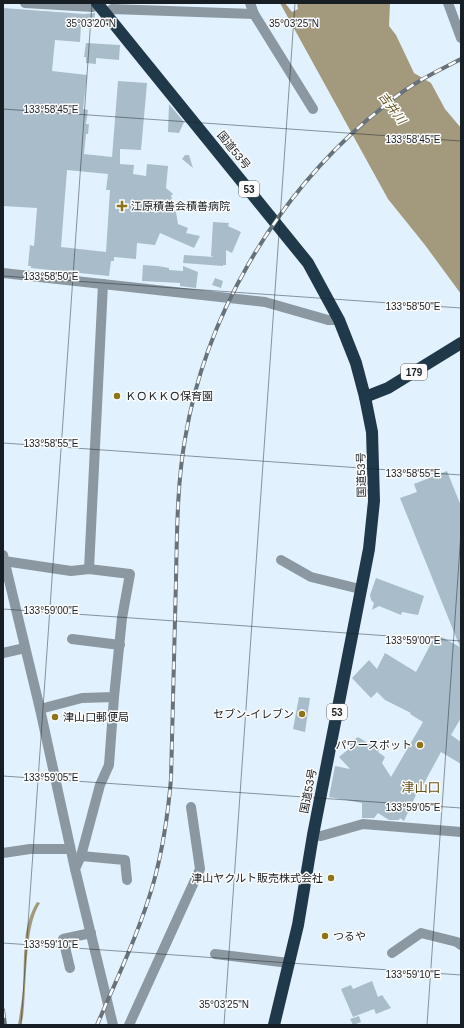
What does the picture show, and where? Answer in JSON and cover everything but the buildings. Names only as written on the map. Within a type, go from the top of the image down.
[{"type":"highway","name":"国道53号","points":[[97,3],[308,263],[339,320],[356,363],[366,397],[372,432],[374,501],[369,549],[313,835],[298,925],[274,1025]]},
{"type":"highway","name":"179","points":[[366,397],[388,388],[461,343]]},
{"type":"street","points":[[25,3],[93,7],[97,3]]},
{"type":"street","points":[[250,3],[254,14],[313,109]]},
{"type":"street","points":[[448,3],[461,38]]},
{"type":"street","points":[[106,14],[112,9],[254,14]]},
{"type":"street","points":[[3,273],[265,302],[328,320],[339,320]]},
{"type":"street","points":[[89,569],[103,284]]},
{"type":"street","points":[[75,869],[81,856],[100,785],[109,765],[114,697],[130,574],[89,569],[71,571],[4,558],[40,709],[70,849],[113,1025]]},
{"type":"street","points":[[281,560],[311,577],[360,589]]},
{"type":"street","points":[[72,639],[120,645]]},
{"type":"street","points":[[3,653],[25,648]]},
{"type":"street","points":[[40,709],[82,698],[114,697]]},
{"type":"street","points":[[129,1025],[200,869],[191,807]]},
{"type":"street","points":[[313,835],[321,836],[363,824],[461,832]]},
{"type":"street","points":[[3,853],[30,849],[70,849]]},
{"type":"street","points":[[81,856],[125,860],[127,880]]},
{"type":"street","points":[[70,968],[63,939],[91,933]]},
{"type":"street","points":[[392,953],[421,933],[457,942],[461,945]]},
{"type":"street","points":[[215,954],[289,963]]},
{"type":"water","name":"吉井川","points":[[280,3],[285,3],[292,12],[298,9],[297,3],[390,3],[389,26],[396,35],[414,73],[431,83],[445,109],[461,128],[461,294],[425,245],[388,199]]},
{"type":"water","points":[[37,902],[40,903],[31,927],[27,957],[23,1017],[21,1025],[18,1025],[22,1002],[26,933],[28,922]]},
{"type":"railway","points":[[97,1025],[142,918],[154,881],[165,831],[171,779],[177,526],[180,474],[185,439],[195,394],[209,349],[227,306],[249,264],[274,224],[302,186],[333,152],[367,120],[388,103],[422,79],[461,59]]},
{"type":"railway","points":[[3,1010],[5,1025]]},
{"type":"place","name":"江原積善会積善病院","points":[[122,206]]},
{"type":"place","name":"ＫＯＫＫＯ保育園","points":[[117,396]]},
{"type":"place","name":"セブン-イレブン","points":[[302,714]]},
{"type":"place","name":"津山口郵便局","points":[[55,717]]},
{"type":"place","name":"パワースポット","points":[[420,745]]},
{"type":"place","name":"津山ヤクルト販売株式会社","points":[[331,878]]},
{"type":"place","name":"つるや","points":[[325,936]]},
{"type":"district","name":"津山口","points":[[421,787]]}]
